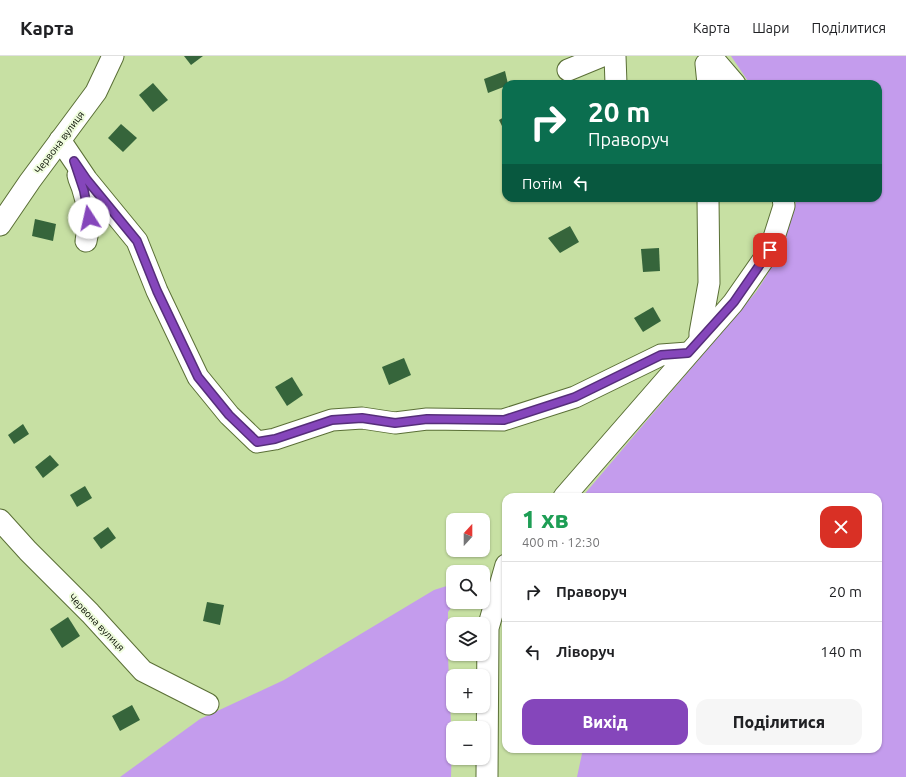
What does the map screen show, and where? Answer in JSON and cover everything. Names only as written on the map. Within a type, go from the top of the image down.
[{"type":"street","name":"Червона вулиця","points":[[0,225],[30,181],[96,92],[113,56]]},
{"type":"street","points":[[568,70],[602,56]]},
{"type":"street","points":[[615,56],[616,80]]},
{"type":"street","points":[[708,80],[706,64],[712,58],[731,80]]},
{"type":"street","points":[[60,140],[87,180],[137,241],[157,291],[198,377],[229,415],[257,442],[275,439],[332,420],[362,418],[395,423],[427,419],[504,420],[575,397],[661,355],[694,346],[700,333],[709,283],[708,202]]},
{"type":"street","points":[[74,161],[88,210],[90,226],[86,240]]},
{"type":"street","points":[[567,493],[694,346],[734,302],[770,250],[784,206],[784,202]]},
{"type":"street","name":"Червона вулиця","points":[[0,520],[28,552],[90,613],[143,670],[208,704]]},
{"type":"street","points":[[487,777],[488,628],[502,579]]},
{"type":"shaded area","points":[[731,56],[906,56],[906,777],[577,777],[582,753],[882,753],[882,493],[585,493],[756,292],[781,247],[796,202],[882,202],[882,80],[747,80]]},
{"type":"shaded area","points":[[446,586],[446,609],[450,609],[448,612],[448,617],[446,617],[446,661],[448,661],[449,669],[446,669],[446,713],[451,713],[451,721],[446,721],[446,765],[451,765],[451,777],[120,777],[200,719],[284,680],[434,590]]},
{"type":"building","points":[[184,56],[203,56],[191,65]]},
{"type":"building","points":[[505,71],[507,80],[502,80],[502,88],[488,93],[484,79]]},
{"type":"building","points":[[153,83],[168,100],[153,112],[139,95]]},
{"type":"building","points":[[502,118],[502,126],[499,120]]},
{"type":"building","points":[[121,124],[137,138],[123,152],[108,138]]},
{"type":"building","points":[[35,219],[56,224],[53,241],[32,236]]},
{"type":"building","points":[[570,226],[579,242],[560,253],[548,238]]},
{"type":"building","points":[[659,248],[660,271],[643,272],[641,249]]},
{"type":"building","points":[[653,307],[661,321],[643,332],[634,318]]},
{"type":"building","points":[[404,358],[411,375],[389,385],[382,367]]},
{"type":"building","points":[[292,377],[303,395],[287,406],[275,387]]},
{"type":"building","points":[[23,424],[29,434],[14,444],[8,435]]},
{"type":"building","points":[[50,455],[59,465],[43,478],[35,467]]},
{"type":"building","points":[[85,486],[92,498],[77,507],[70,495]]},
{"type":"building","points":[[108,527],[116,538],[101,549],[93,538]]},
{"type":"building","points":[[207,602],[224,605],[220,625],[203,621]]},
{"type":"building","points":[[68,617],[80,636],[62,648],[50,629]]},
{"type":"building","points":[[132,705],[140,720],[120,731],[112,716]]},
{"type":"route","points":[[89,218],[84,191],[79,180],[74,161],[87,180],[137,241],[157,291],[198,377],[229,415],[257,442],[275,439],[332,420],[362,418],[395,423],[427,419],[504,420],[575,397],[661,355],[688,353],[734,302],[770,250]]}]
